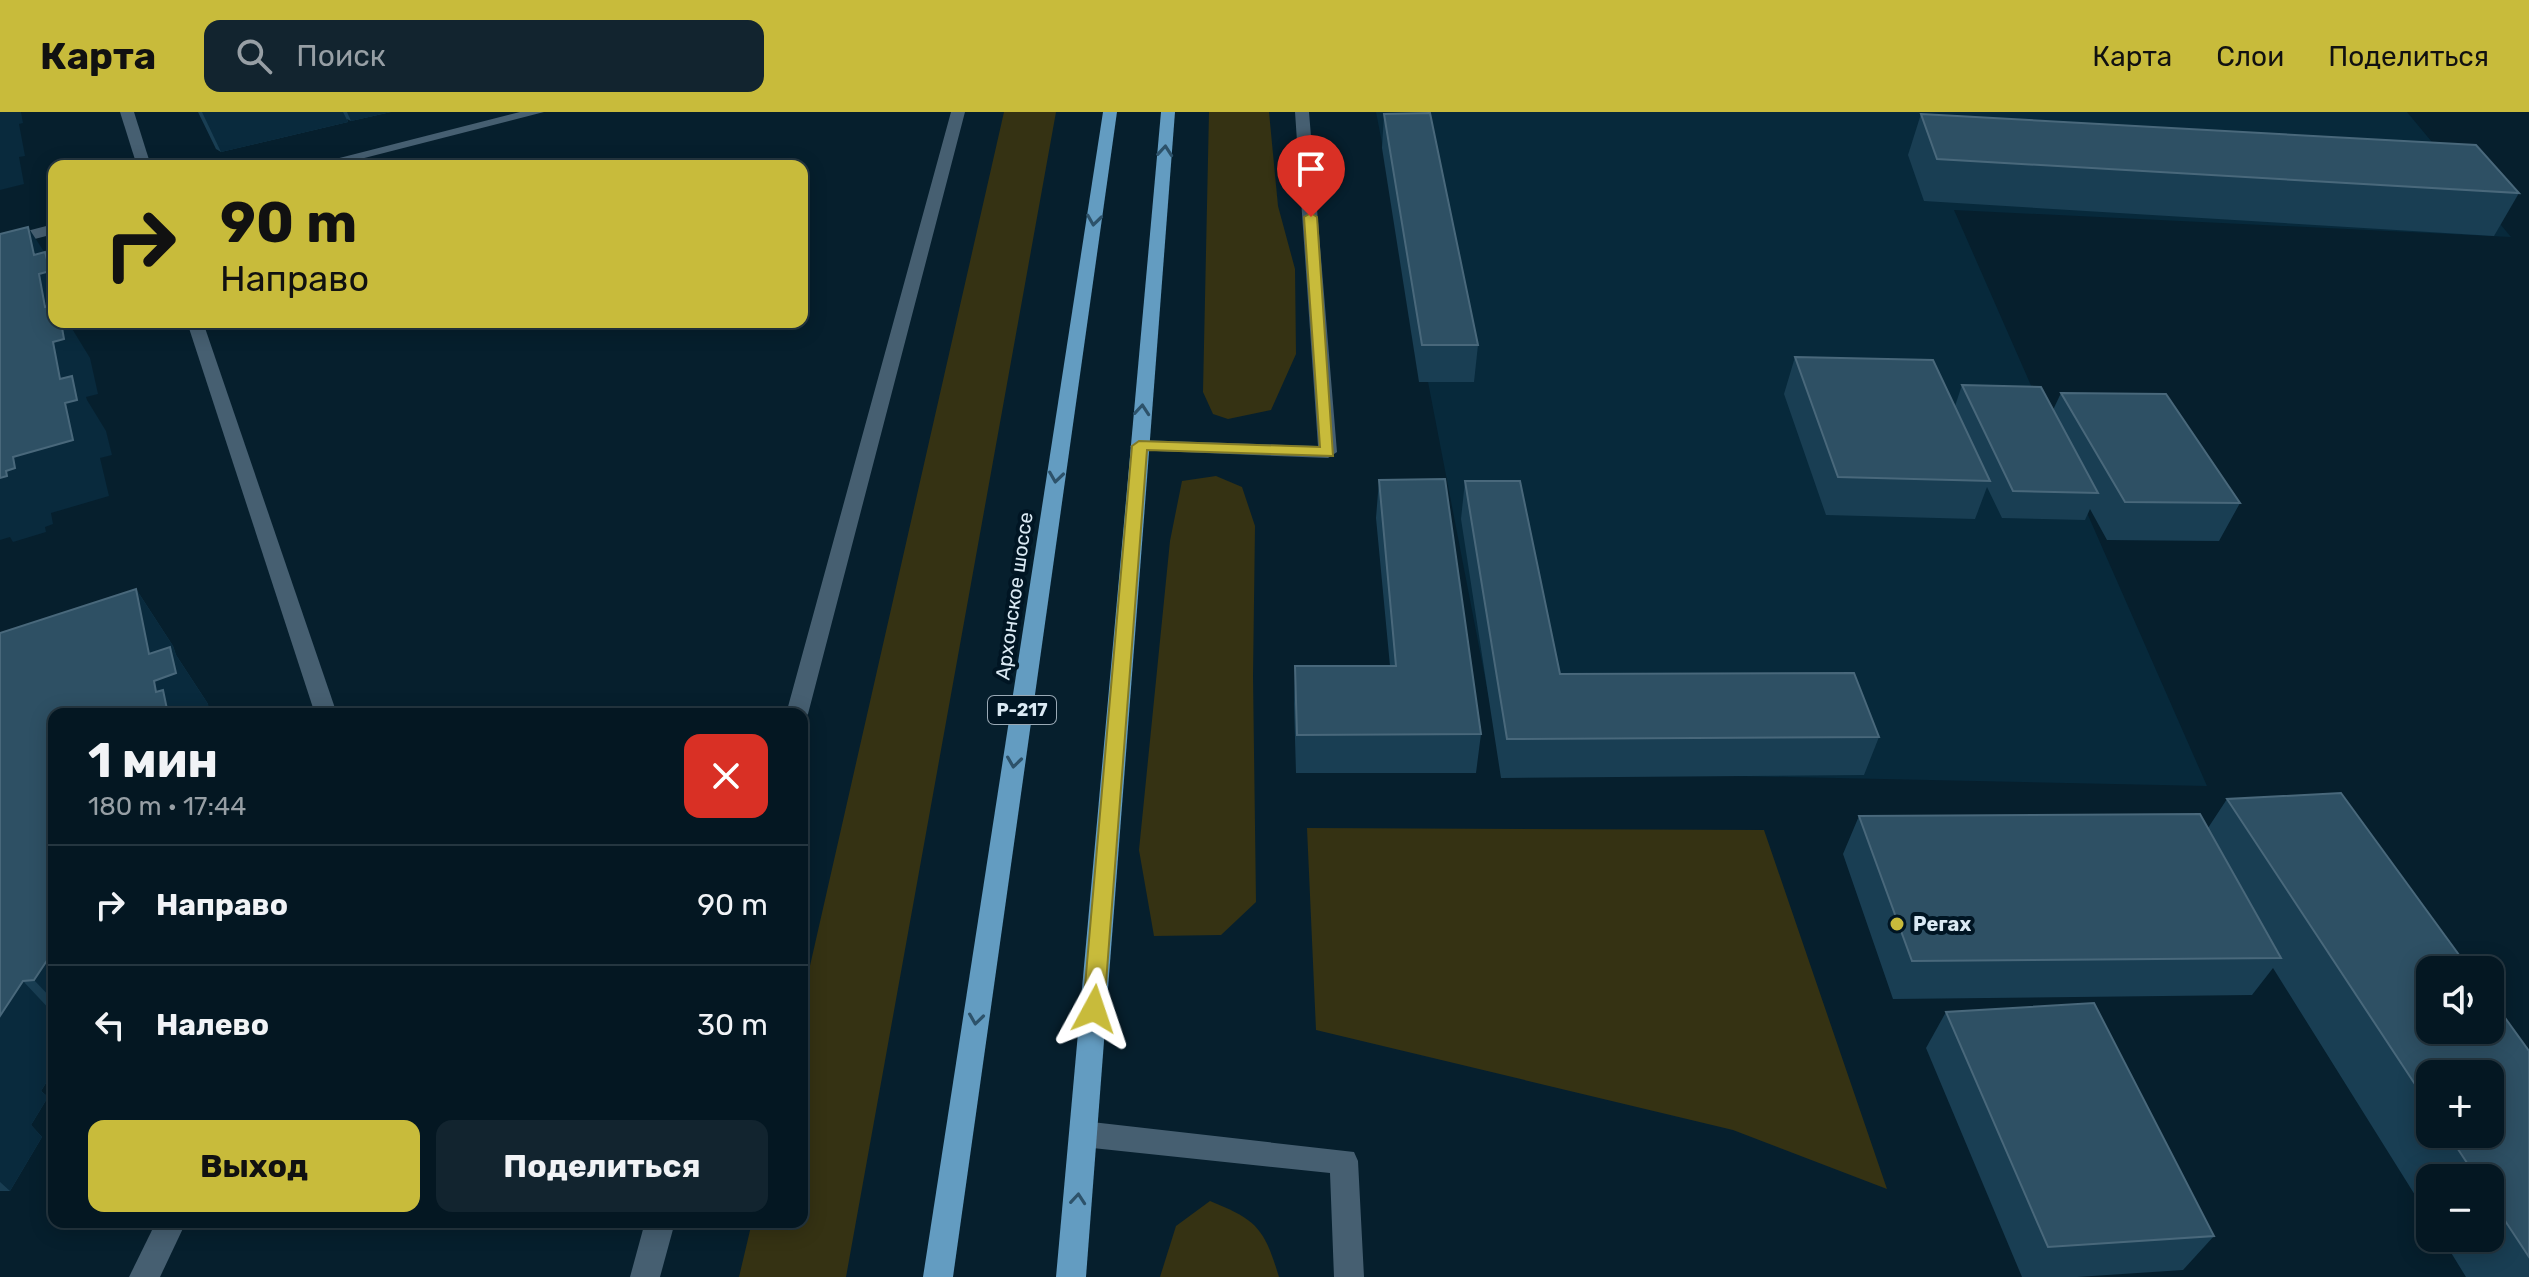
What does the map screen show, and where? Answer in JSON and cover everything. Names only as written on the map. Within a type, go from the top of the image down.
[{"type":"highway","name":"Архонское шоссе","points":[[938,1277],[1110,112]]},
{"type":"highway","points":[[1071,1277],[1168,112]]},
{"type":"street","points":[[129,112],[142,160]]},
{"type":"street","points":[[340,160],[537,112]]},
{"type":"street","points":[[799,708],[958,112]]},
{"type":"street","points":[[1139,446],[1328,452],[1302,112]]},
{"type":"street","points":[[0,243],[48,231]]},
{"type":"street","points":[[197,328],[324,708]]},
{"type":"street","points":[[1083,1134],[1344,1161],[1349,1277]]},
{"type":"street","points":[[144,1277],[168,1228]]},
{"type":"street","points":[[645,1277],[658,1228]]},
{"type":"shaded area","points":[[1004,112],[1056,112],[846,1277],[739,1277],[751,1228],[808,1228],[808,975]]},
{"type":"shaded area","points":[[1209,112],[1269,112],[1278,206],[1295,269],[1296,354],[1271,410],[1228,419],[1213,414],[1203,392]]},
{"type":"shaded area","points":[[1376,112],[2407,112],[2511,237],[1954,210],[2207,786],[1503,771]]},
{"type":"shaded area","points":[[1216,476],[1242,487],[1255,526],[1256,902],[1221,935],[1154,936],[1139,850],[1170,541],[1182,481]]},
{"type":"shaded area","points":[[1307,828],[1764,830],[1887,1189],[1733,1130],[1316,1030]]},
{"type":"shaded area","points":[[1210,1201],[1249,1220],[1263,1236],[1279,1277],[1160,1277],[1176,1226]]},
{"type":"building","points":[[1430,113],[1478,345],[1422,345],[1384,114]]},
{"type":"building","points":[[1921,114],[2476,145],[2519,193],[1937,159]]},
{"type":"building","points":[[28,227],[34,255],[45,252],[48,272],[39,274],[45,307],[48,306],[48,328],[62,328],[64,339],[53,342],[60,379],[72,376],[77,400],[65,403],[73,440],[13,457],[15,468],[6,471],[7,476],[0,478],[0,234]]},
{"type":"building","points":[[1795,357],[1933,360],[1990,481],[1838,477]]},
{"type":"building","points":[[1962,385],[2041,387],[2098,493],[2013,491]]},
{"type":"building","points":[[2061,393],[2166,394],[2240,503],[2125,502]]},
{"type":"building","points":[[1445,479],[1481,734],[1297,735],[1295,666],[1396,666],[1379,480]]},
{"type":"building","points":[[1465,481],[1520,481],[1560,674],[1854,673],[1879,737],[1507,739]]},
{"type":"building","points":[[136,589],[149,654],[170,647],[176,673],[154,681],[156,692],[163,690],[167,708],[48,708],[48,959],[34,980],[23,981],[0,1016],[0,633]]},
{"type":"building","points":[[2341,793],[2460,956],[2416,956],[2416,1044],[2504,1044],[2504,1016],[2529,1051],[2529,1257],[2504,1219],[2504,1164],[2468,1164],[2457,1148],[2504,1148],[2504,1060],[2416,1060],[2416,1086],[2227,799]]},
{"type":"building","points":[[2200,814],[2281,958],[1912,961],[1859,816]]},
{"type":"building","points":[[2094,1003],[2214,1236],[2048,1247],[1946,1012]]},
{"type":"place","name":"Регах","points":[[1897,924]]},
{"type":"route","points":[[1094,1009],[1139,446],[1328,452],[1311,217]]}]
